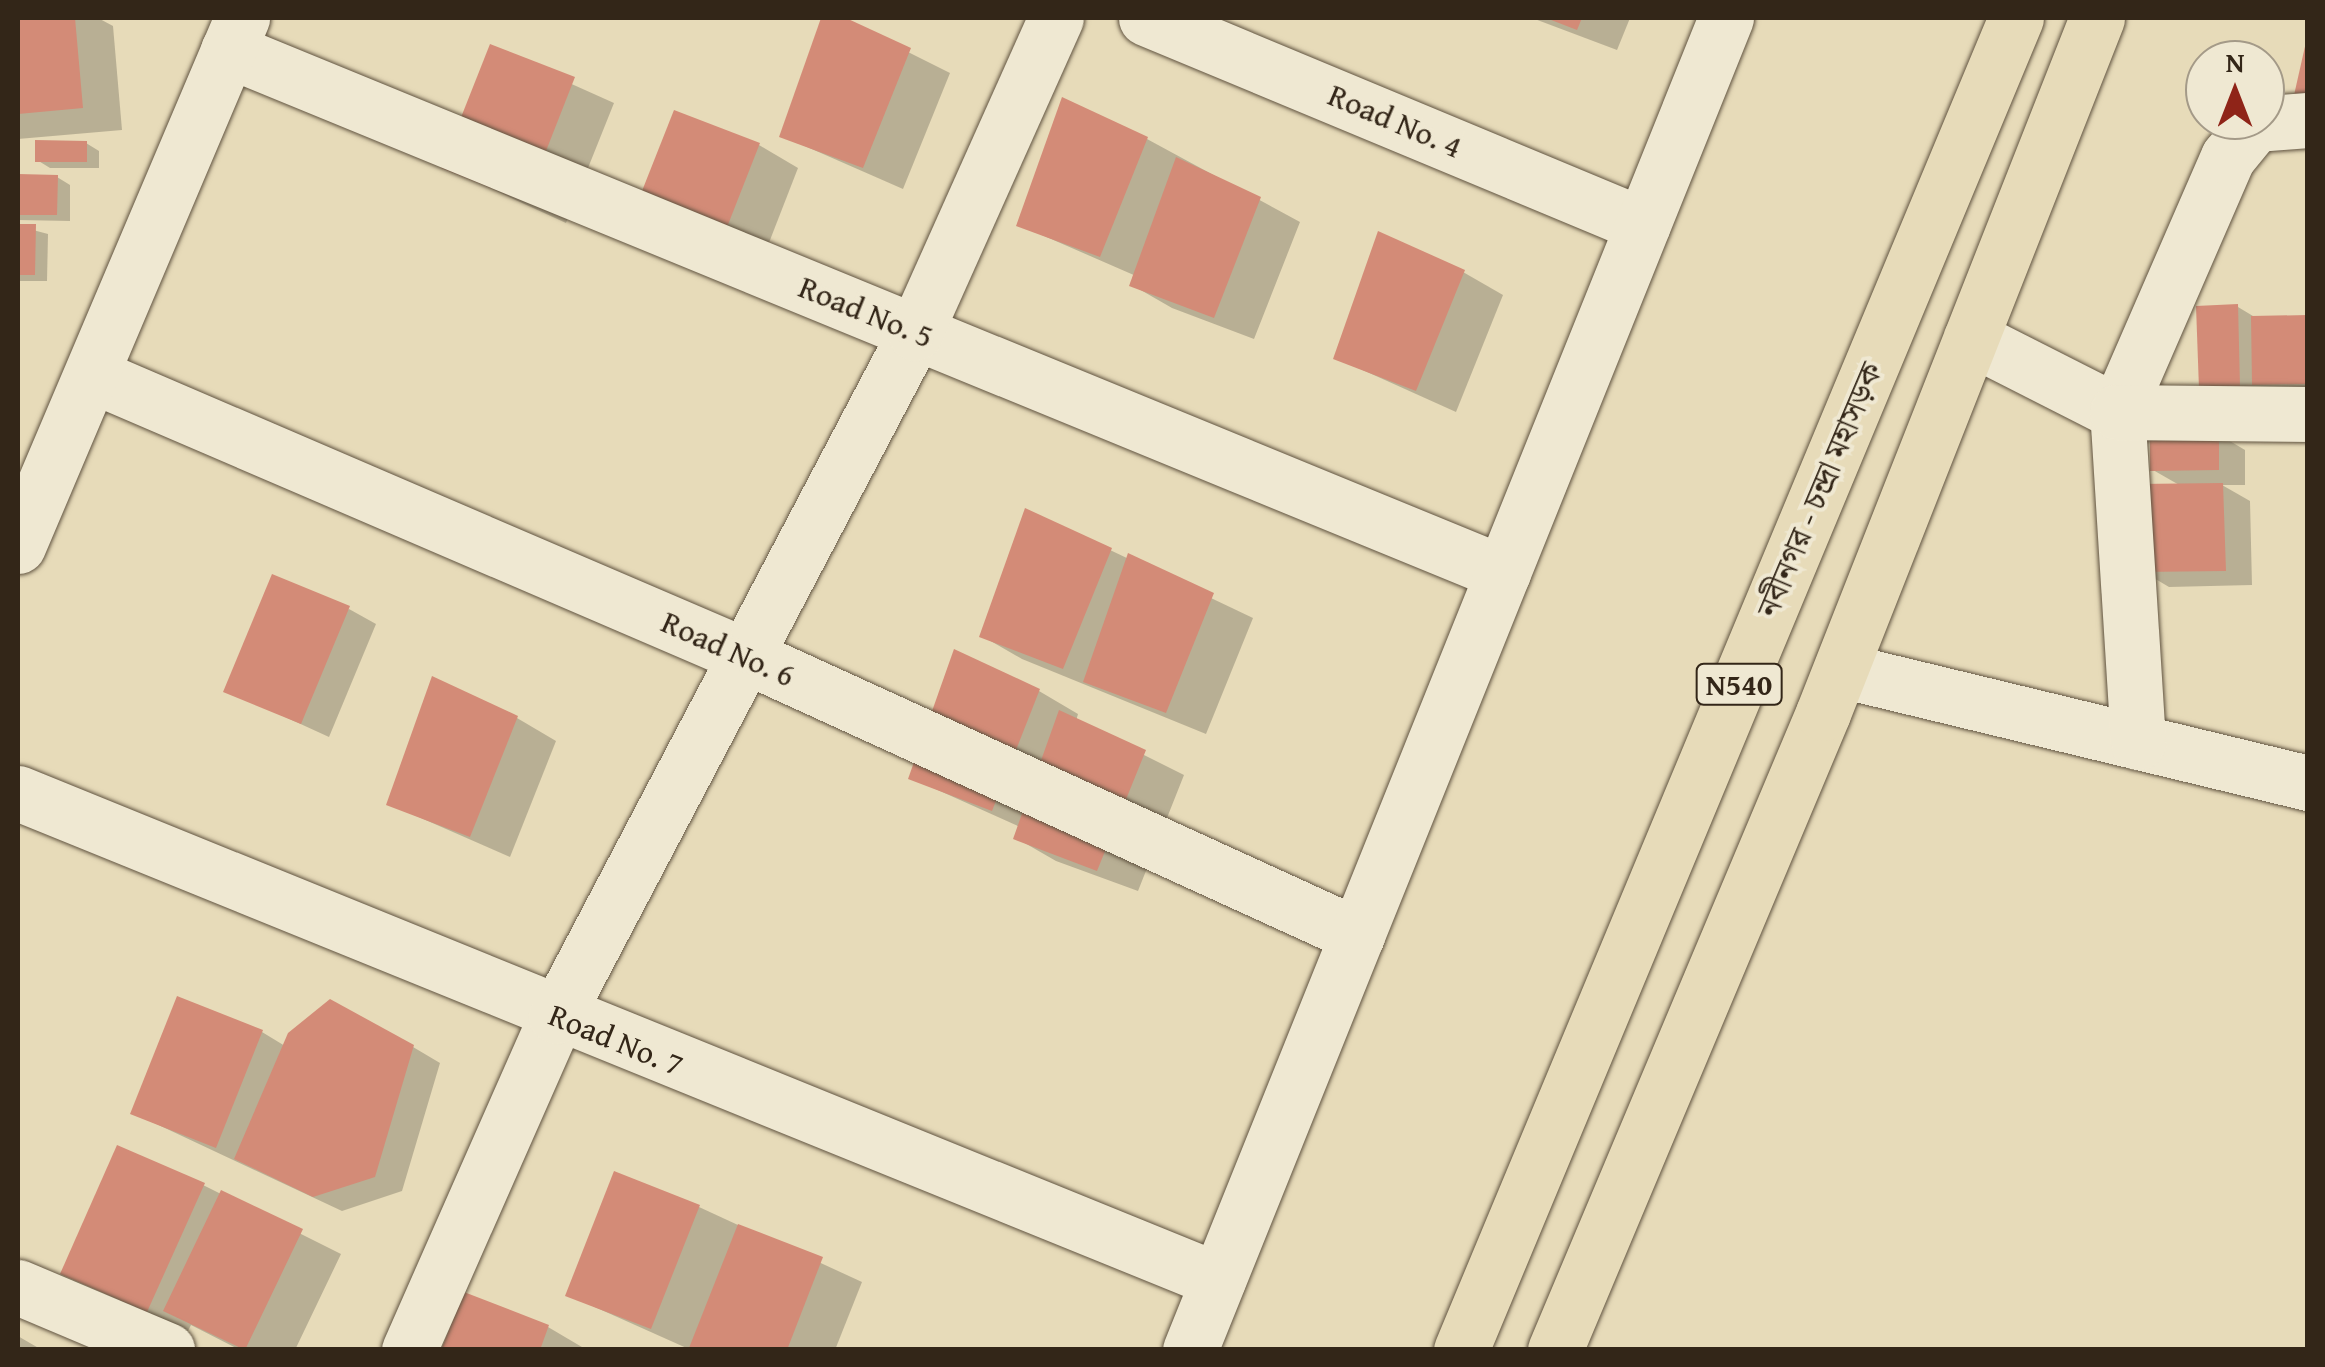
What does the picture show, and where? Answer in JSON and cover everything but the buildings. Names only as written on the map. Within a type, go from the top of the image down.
[{"type":"highway","name":"নবীনগর - চন্দ্রা মহাসড়ক","points":[[1461,1350],[2016,18]]},
{"type":"highway","name":"N540","points":[[1555,1350],[1840,670],[2098,18]]},
{"type":"street","points":[[408,1350],[556,1016],[915,333],[1056,18]]},
{"type":"street","name":"Road No. 4","points":[[1146,18],[1643,225]]},
{"type":"street","points":[[1190,1350],[1726,18]]},
{"type":"street","points":[[18,546],[94,376],[236,34]]},
{"type":"street","name":"Road No. 5","points":[[236,34],[915,333],[1503,573]]},
{"type":"street","points":[[2138,742],[2117,412],[2228,157],[2254,124],[2308,120]]},
{"type":"street","points":[[1971,338],[2117,412],[2308,414]]},
{"type":"street","name":"Road No. 6","points":[[94,376],[746,656],[1357,934]]},
{"type":"street","points":[[1840,670],[2308,783]]},
{"type":"street","name":"Road No. 7","points":[[18,793],[556,1016],[1218,1280]]},
{"type":"street","points":[[18,1287],[166,1350]]}]
